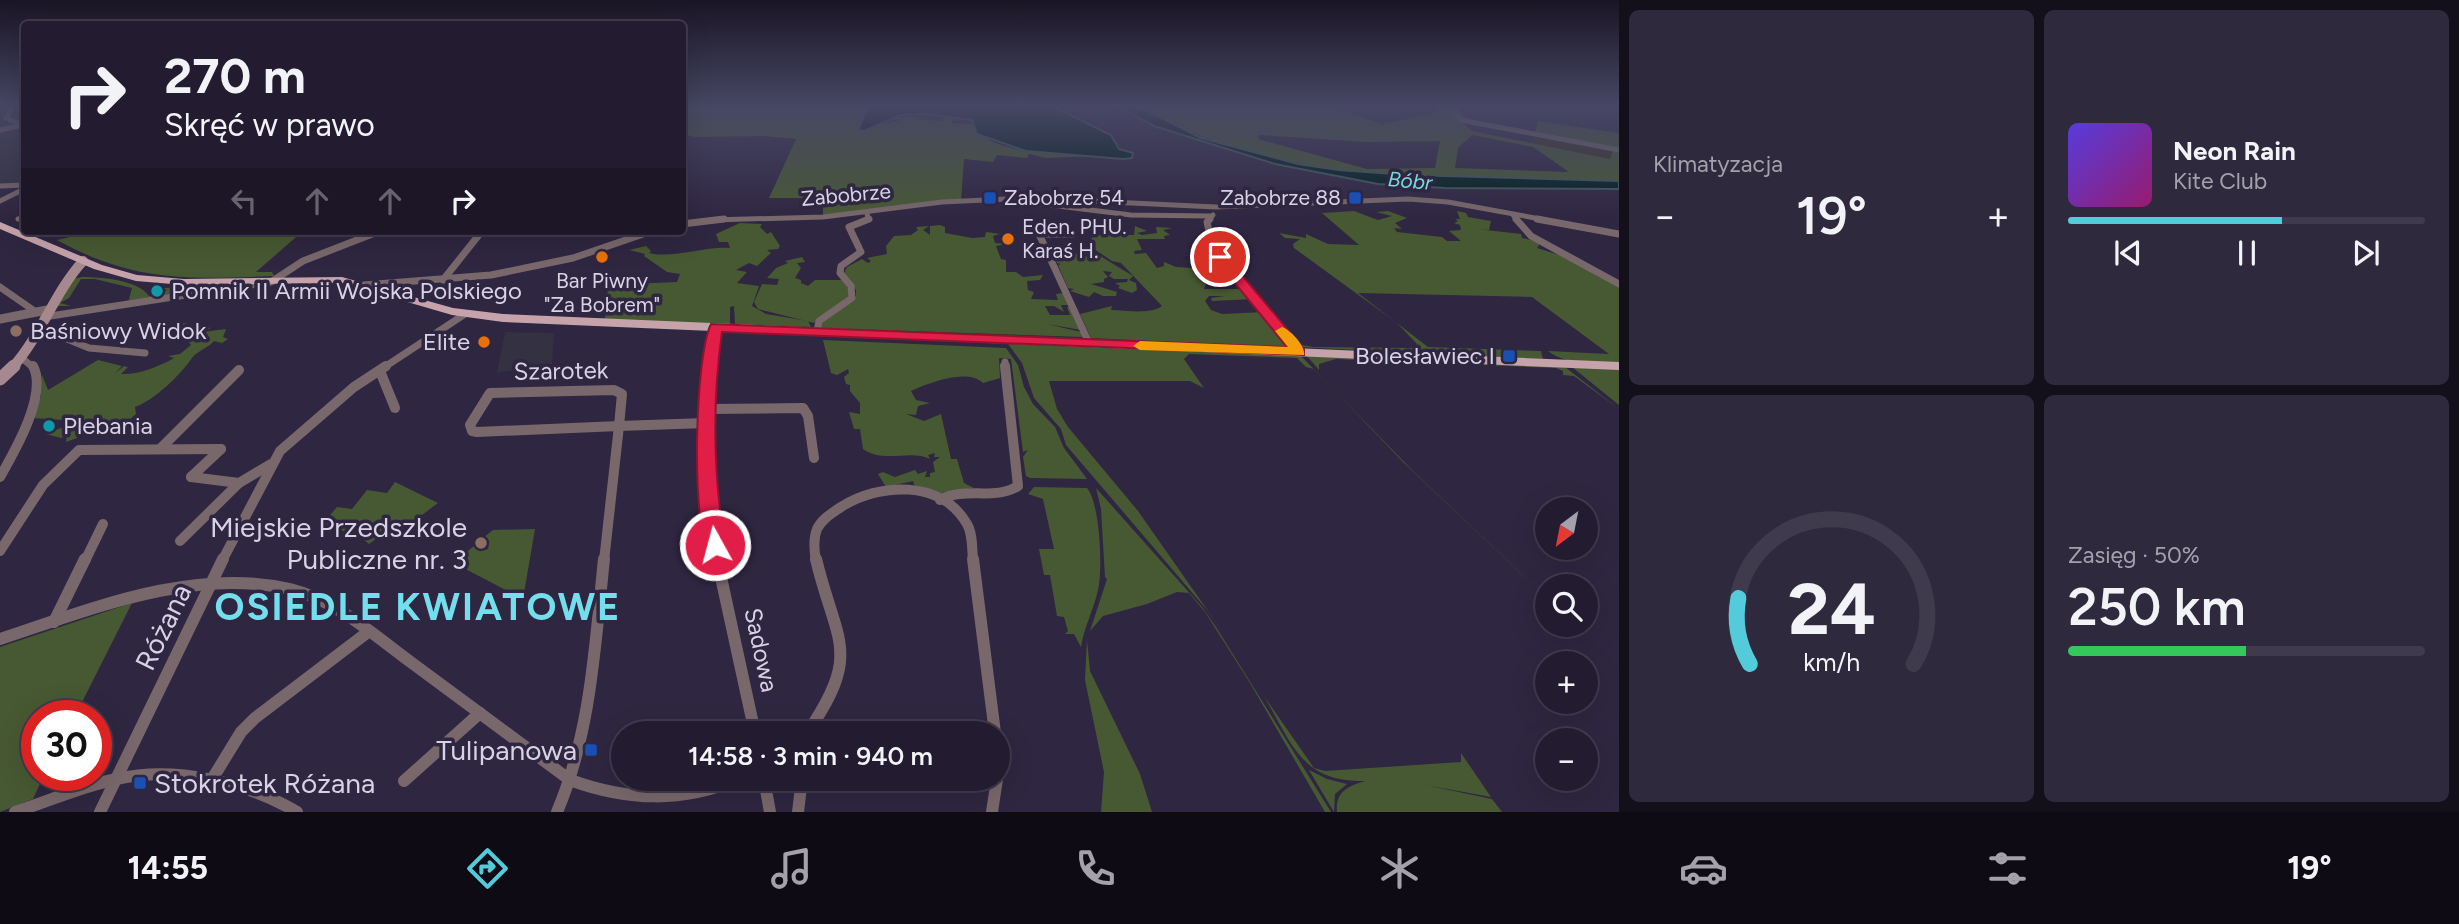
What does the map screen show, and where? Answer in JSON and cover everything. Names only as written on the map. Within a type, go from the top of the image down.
[{"type":"main road","points":[[2,226],[21,234]]},
{"type":"main road","points":[[23,235],[118,274],[151,280],[215,282],[331,279],[364,285],[465,314],[527,320],[1619,366]]},
{"type":"main road","points":[[0,379],[23,359],[38,332],[42,313],[83,261]]},
{"type":"street","points":[[1587,144],[1619,150]]},
{"type":"street","points":[[0,186],[21,187]]},
{"type":"street","points":[[0,201],[21,189]]},
{"type":"street","name":"Zabobrze","points":[[1014,198],[1119,214],[1210,216],[1226,207]]},
{"type":"street","name":"Zabobrze","points":[[686,223],[729,218],[814,218],[942,202],[1014,198],[1083,198],[1226,207],[1419,200],[1619,234]]},
{"type":"street","points":[[817,331],[819,321],[852,298],[851,286],[839,273],[841,266],[861,252],[849,227],[852,223],[869,220],[867,212]]},
{"type":"street","points":[[1513,215],[1531,236],[1619,284]]},
{"type":"street","points":[[1210,216],[1207,222],[1216,251],[1299,352]]},
{"type":"street","points":[[1072,234],[1039,234],[1088,343]]},
{"type":"street","points":[[0,319],[206,294],[278,280],[303,261],[370,235]]},
{"type":"street","points":[[443,280],[479,235]]},
{"type":"street","points":[[364,285],[371,282],[443,280],[562,261],[640,235]]},
{"type":"street","points":[[206,294],[215,282]]},
{"type":"street","points":[[0,287],[42,313]]},
{"type":"street","name":"Różana","points":[[100,812],[208,587],[280,451],[348,392],[465,314]]},
{"type":"street","name":"Sadowa","points":[[716,327],[706,424],[706,486],[715,545],[752,721]]},
{"type":"street","points":[[38,332],[50,332],[89,348],[145,353]]},
{"type":"street","points":[[0,477],[37,401],[35,371],[23,359]]},
{"type":"street","points":[[940,500],[957,491],[1010,491],[1018,486],[1005,362]]},
{"type":"street","points":[[160,449],[239,370]]},
{"type":"street","points":[[380,371],[384,387],[395,408]]},
{"type":"street","name":"Szarotek","points":[[618,426],[622,394],[614,390],[490,393],[470,425],[472,431],[477,432],[706,424]]},
{"type":"street","points":[[708,409],[803,408],[808,416],[814,458]]},
{"type":"street","points":[[557,812],[570,780],[587,720],[618,426]]},
{"type":"street","points":[[0,551],[43,485],[75,453],[88,448],[221,450],[191,477],[239,483]]},
{"type":"street","name":"Różana","points":[[180,541],[239,483],[271,464]]},
{"type":"street","points":[[814,721],[832,691],[842,652],[840,634],[816,552],[816,531],[822,521],[853,499],[874,491],[904,489],[940,500],[960,515],[968,527],[993,721]]},
{"type":"street","points":[[54,622],[103,524]]},
{"type":"street","points":[[0,639],[126,598],[234,584],[288,589],[314,598],[368,632],[570,780],[603,792],[635,798],[689,795],[702,791]]},
{"type":"street","points":[[211,781],[241,732],[255,718],[368,632]]},
{"type":"street","points":[[404,781],[480,713]]},
{"type":"street","points":[[15,812],[116,779],[135,776],[211,781],[265,795],[297,812]]},
{"type":"street","points":[[766,791],[770,812]]},
{"type":"street","points":[[799,812],[801,791]]},
{"type":"street","points":[[992,812],[995,791]]},
{"type":"shaded area","points":[[0,144],[21,144],[21,185],[0,186]]},
{"type":"shaded area","points":[[1535,144],[1584,144],[1613,149],[1611,159]]},
{"type":"shaded area","points":[[505,332],[554,333],[552,364],[497,373]]},
{"type":"green space","points":[[794,144],[999,144],[1027,151],[1093,156],[1046,158],[1029,154],[1027,158],[997,155],[993,162],[964,159],[961,201],[823,217],[823,198],[769,198]]},
{"type":"green space","points":[[1227,144],[1276,144],[1367,169],[1435,168],[1439,144],[1462,144],[1458,148],[1455,168],[1569,172],[1533,147],[1517,144],[1536,144],[1610,159],[1613,150],[1579,144],[1619,144],[1619,181],[1372,173],[1311,165]]},
{"type":"green space","points":[[1354,211],[1378,220],[1392,216],[1376,212],[1388,211],[1407,218],[1395,223],[1402,229],[1394,228],[1397,232],[1442,237],[1447,241],[1461,241],[1449,231],[1461,230],[1460,225],[1454,223],[1458,221],[1455,219],[1460,219],[1457,211],[1466,213],[1468,217],[1491,221],[1489,230],[1477,229],[1521,234],[1522,238],[1541,242],[1537,248],[1569,258],[1599,277],[1609,279],[1619,286],[1619,363],[1573,361],[1548,351],[1609,354],[1532,297],[1358,293],[1395,322],[1294,248],[1293,244],[1300,239],[1285,238],[1279,233],[1306,238],[1306,234],[1328,244],[1359,245],[1322,213]]},
{"type":"green space","points":[[740,223],[762,224],[760,227],[767,234],[771,232],[780,246],[778,249],[767,250],[771,253],[757,266],[749,263],[736,270],[747,272],[737,283],[759,286],[752,306],[766,314],[808,321],[811,327],[735,325],[734,306],[730,307],[730,325],[605,319],[605,314],[630,309],[621,306],[606,311],[608,285],[677,282],[680,274],[667,272],[644,256],[645,254],[629,250],[646,246],[651,251],[649,253],[668,254],[730,248],[728,242],[719,242],[716,234]]},
{"type":"green space","points":[[929,226],[923,230],[930,235],[930,226],[945,227],[945,233],[972,238],[985,237],[986,232],[1000,234],[993,236],[995,243],[1007,244],[996,246],[1001,259],[1006,260],[1006,272],[1016,272],[1023,277],[1043,275],[1040,280],[1027,281],[1028,290],[1034,292],[1031,299],[1058,300],[1056,294],[1063,293],[1068,305],[1061,305],[1064,312],[1054,306],[1045,306],[1050,315],[1070,315],[1069,307],[1081,330],[1047,324],[1081,332],[1083,337],[821,328],[820,323],[856,296],[856,290],[843,275],[847,267],[862,259],[868,263],[871,261],[867,258],[887,254],[886,246],[894,236],[911,235],[918,230],[916,227]]},
{"type":"green space","points":[[1135,226],[1147,231],[1137,233],[1142,235],[1157,233],[1156,227],[1172,228],[1163,230],[1170,235],[1164,236],[1165,239],[1137,239],[1142,250],[1134,251],[1135,254],[1146,253],[1157,268],[1164,266],[1164,262],[1176,267],[1193,268],[1191,264],[1194,264],[1197,268],[1226,270],[1229,273],[1210,275],[1204,289],[1245,289],[1254,299],[1212,301],[1211,298],[1225,296],[1209,296],[1205,301],[1211,310],[1222,314],[1264,312],[1291,348],[1091,338],[1080,314],[1112,306],[1111,310],[1138,311],[1162,306],[1121,263],[1112,261],[1091,247],[1092,235],[1134,235]]},
{"type":"green space","points":[[79,235],[298,235],[256,272],[272,272],[274,276],[215,278],[137,271],[85,254],[57,240]]},
{"type":"green space","points":[[1050,246],[1088,257],[1097,254],[1133,276],[1129,280],[1136,283],[1137,290],[1132,293],[1118,288],[1120,286],[1115,283],[1127,282],[1128,279],[1114,279],[1109,276],[1112,272],[1103,271],[1108,277],[1104,282],[1091,284],[1117,292],[1116,296],[1103,296],[1094,292],[1089,297],[1070,291],[1074,289],[1068,288],[1058,265],[1061,264],[1057,263]]},
{"type":"green space","points":[[802,257],[805,262],[797,263],[801,268],[795,278],[801,280],[801,283],[808,286],[815,280],[844,280],[851,295],[814,323],[758,309],[754,302],[762,284],[777,285],[779,279],[767,278],[776,268],[788,263],[785,261]]},
{"type":"green space","points":[[82,277],[128,283],[137,286],[149,296],[160,295],[167,290],[161,288],[206,287],[128,303],[132,288],[95,279],[81,279],[69,298],[60,303],[71,306],[56,306],[73,279]]},
{"type":"green space","points":[[187,323],[187,326],[209,325],[210,329],[203,332],[226,329],[223,337],[228,339],[222,343],[214,341],[197,353],[167,386],[135,407],[136,414],[128,421],[111,428],[102,420],[92,437],[87,437],[87,432],[78,428],[77,438],[66,442],[67,435],[61,438],[46,434],[78,421],[32,418],[41,396],[42,375],[48,390],[98,360],[122,366],[114,374],[124,366],[128,367],[121,374],[148,370],[174,358],[168,356],[180,354],[191,345],[185,338],[171,339],[180,324]]},
{"type":"green space","points":[[1397,323],[1428,347],[1541,351],[1543,359],[1298,347],[1296,344],[1314,347],[1411,348],[1417,344]]},
{"type":"green space","points":[[823,340],[1006,348],[1018,365],[1024,387],[1033,404],[1055,427],[1064,448],[1087,479],[1026,476],[1023,457],[1028,450],[1023,452],[1011,359],[999,358],[1000,378],[983,383],[968,377],[958,377],[928,384],[911,391],[916,400],[930,403],[918,406],[916,415],[906,414],[924,421],[941,414],[951,459],[957,459],[964,483],[974,488],[935,494],[915,487],[913,481],[886,487],[878,474],[883,472],[895,477],[915,470],[918,474],[927,471],[925,477],[930,477],[930,473],[935,472],[933,462],[940,457],[934,457],[935,453],[928,455],[930,459],[914,455],[888,456],[863,449],[860,429],[854,429],[849,412],[860,414],[860,403],[850,391],[850,385],[846,384],[844,377],[849,373],[848,369],[837,375],[831,373]]},
{"type":"green space","points":[[1008,344],[1301,356],[1314,369],[1306,367],[1297,358],[1189,354],[1184,359],[1204,388],[1190,381],[1049,381],[1057,409],[1068,427],[1138,511],[1229,641],[1207,610],[1066,445],[1061,429],[1034,398],[1022,363]]},
{"type":"green space","points":[[1307,356],[1565,367],[1619,409],[1574,376],[1563,375],[1563,371],[1556,368],[1336,359],[1319,364],[1319,370]]},
{"type":"green space","points":[[1572,367],[1619,369],[1619,405]]},
{"type":"green space","points":[[1334,389],[1412,470],[1535,587],[1403,462]]},
{"type":"green space","points":[[395,482],[438,503],[398,533],[389,529],[369,544],[364,540],[367,534],[319,528],[337,507],[352,509],[367,490],[387,493]]},
{"type":"green space","points":[[1034,487],[1087,488],[1095,507],[1100,552],[1099,580],[1081,647],[1074,634],[1065,634],[1068,631],[1064,617],[1057,616],[1050,575],[1044,575],[1039,549],[1054,549],[1043,499],[1028,494]]},
{"type":"green space","points":[[1096,488],[1202,607],[1216,627],[1331,812],[1325,812],[1250,683],[1205,612],[1189,593],[1177,592],[1147,604],[1103,616],[1090,631],[1107,579],[1101,509]]},
{"type":"green space","points":[[535,529],[523,599],[454,563],[475,545],[486,550],[489,548],[478,542],[493,530]]},
{"type":"green space","points":[[132,603],[83,700],[21,700],[21,791],[37,791],[33,799],[0,812],[0,647]]},
{"type":"green space","points":[[1087,640],[1090,671],[1140,774],[1152,812],[1101,812],[1104,772],[1085,680]]},
{"type":"green space","points":[[1264,696],[1314,768],[1325,771],[1461,762],[1461,753],[1491,797],[1425,785],[1492,799],[1502,812],[1337,812],[1340,795],[1353,785],[1365,781],[1343,780],[1326,775],[1312,767],[1291,744]]},
{"type":"green space","points":[[1309,770],[1327,779],[1347,784],[1335,794],[1334,812]]},
{"type":"water","points":[[1006,144],[1116,144],[1119,149],[1133,153],[1132,158],[1123,159],[1026,151]]},
{"type":"water","name":"Bóbr","points":[[1211,144],[1223,144],[1298,164],[1339,170],[1408,175],[1619,181],[1619,189],[1445,188],[1378,184],[1275,164]]},
{"type":"pier","points":[[21,232],[21,235],[38,235],[56,243],[21,251],[0,241],[0,236]]},
{"type":"slow traffic","points":[[1140,346],[1299,352],[1282,331]]},
{"type":"place","name":"Zabobrze 54","points":[[990,198]]},
{"type":"place","name":"Zabobrze 88","points":[[1355,198]]},
{"type":"place","name":"Eden. PHU. Karaś H.","points":[[1008,239]]},
{"type":"place","name":"Bar Piwny \"Za Bobrem\"","points":[[602,257]]},
{"type":"place","name":"Pomnik II Armii Wojska Polskiego","points":[[157,291]]},
{"type":"place","name":"Baśniowy Widok","points":[[16,331]]},
{"type":"place","name":"Elite","points":[[484,342]]},
{"type":"place","name":"Bolesławiec I","points":[[1509,356]]},
{"type":"place","name":"Plebania","points":[[49,426]]},
{"type":"place","name":"Miejskie Przedszkole Publiczne nr. 3","points":[[481,543]]},
{"type":"place","name":"Tulipanowa","points":[[591,750]]},
{"type":"place","name":"Stokrotek Różana","points":[[140,783]]},
{"type":"district","name":"OSIEDLE KWIATOWE","points":[[418,607]]},
{"type":"route","points":[[715,545],[706,486],[706,424],[711,352],[716,327],[1299,352],[1220,257]]}]
